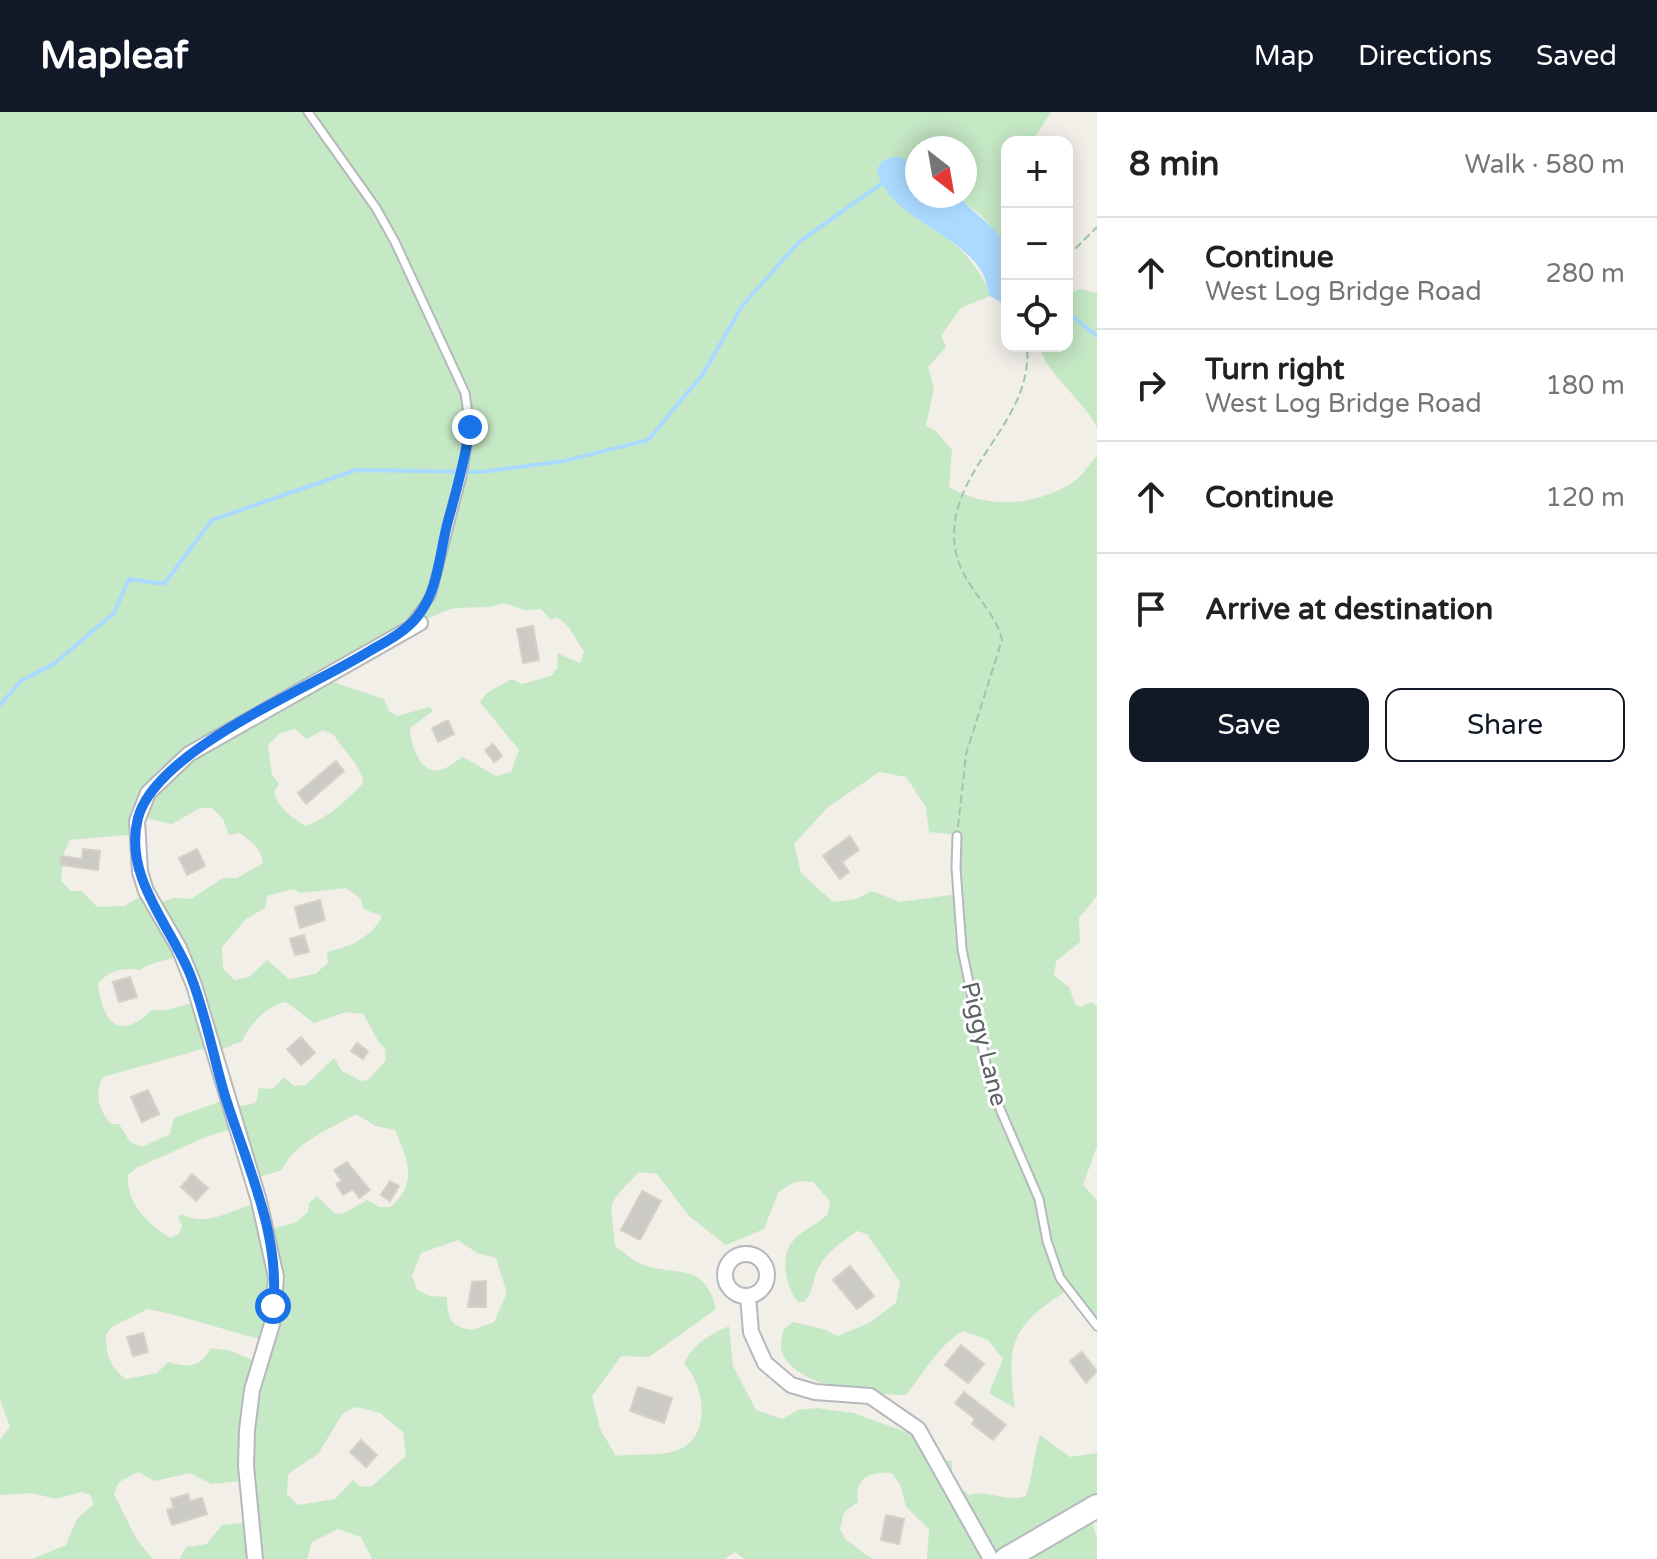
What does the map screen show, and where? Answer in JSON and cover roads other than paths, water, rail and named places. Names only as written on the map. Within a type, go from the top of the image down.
[{"type":"street","points":[[255,1559],[246,1466],[247,1430],[252,1390],[269,1338],[276,1277],[259,1201],[194,985],[174,938],[146,891],[140,872],[137,821],[148,793],[189,754],[420,623]]},
{"type":"street","points":[[748,1296],[751,1332],[765,1363],[791,1385],[815,1392],[870,1396],[918,1429],[991,1559]]},
{"type":"street","points":[[1006,1559],[1097,1506]]},
{"type":"lane","points":[[308,112],[376,208],[450,354],[465,393],[470,427],[462,473],[431,596],[403,630]]},
{"type":"lane","name":"Piggy Lane","points":[[957,836],[962,949],[991,1088],[1039,1199],[1047,1241],[1060,1278],[1097,1326]]},
{"type":"water","points":[[896,156],[905,159],[905,208],[970,208],[997,232],[1001,238],[1001,302],[990,296],[982,272],[971,258],[894,200],[883,186],[877,169],[883,161]]},
{"type":"waterway","points":[[0,705],[21,681],[55,663],[114,613],[129,579],[164,584],[212,520],[356,470],[481,472],[564,461],[648,440],[703,374],[742,306],[799,242],[881,184]]},
{"type":"waterway","points":[[1073,317],[1097,336]]}]
